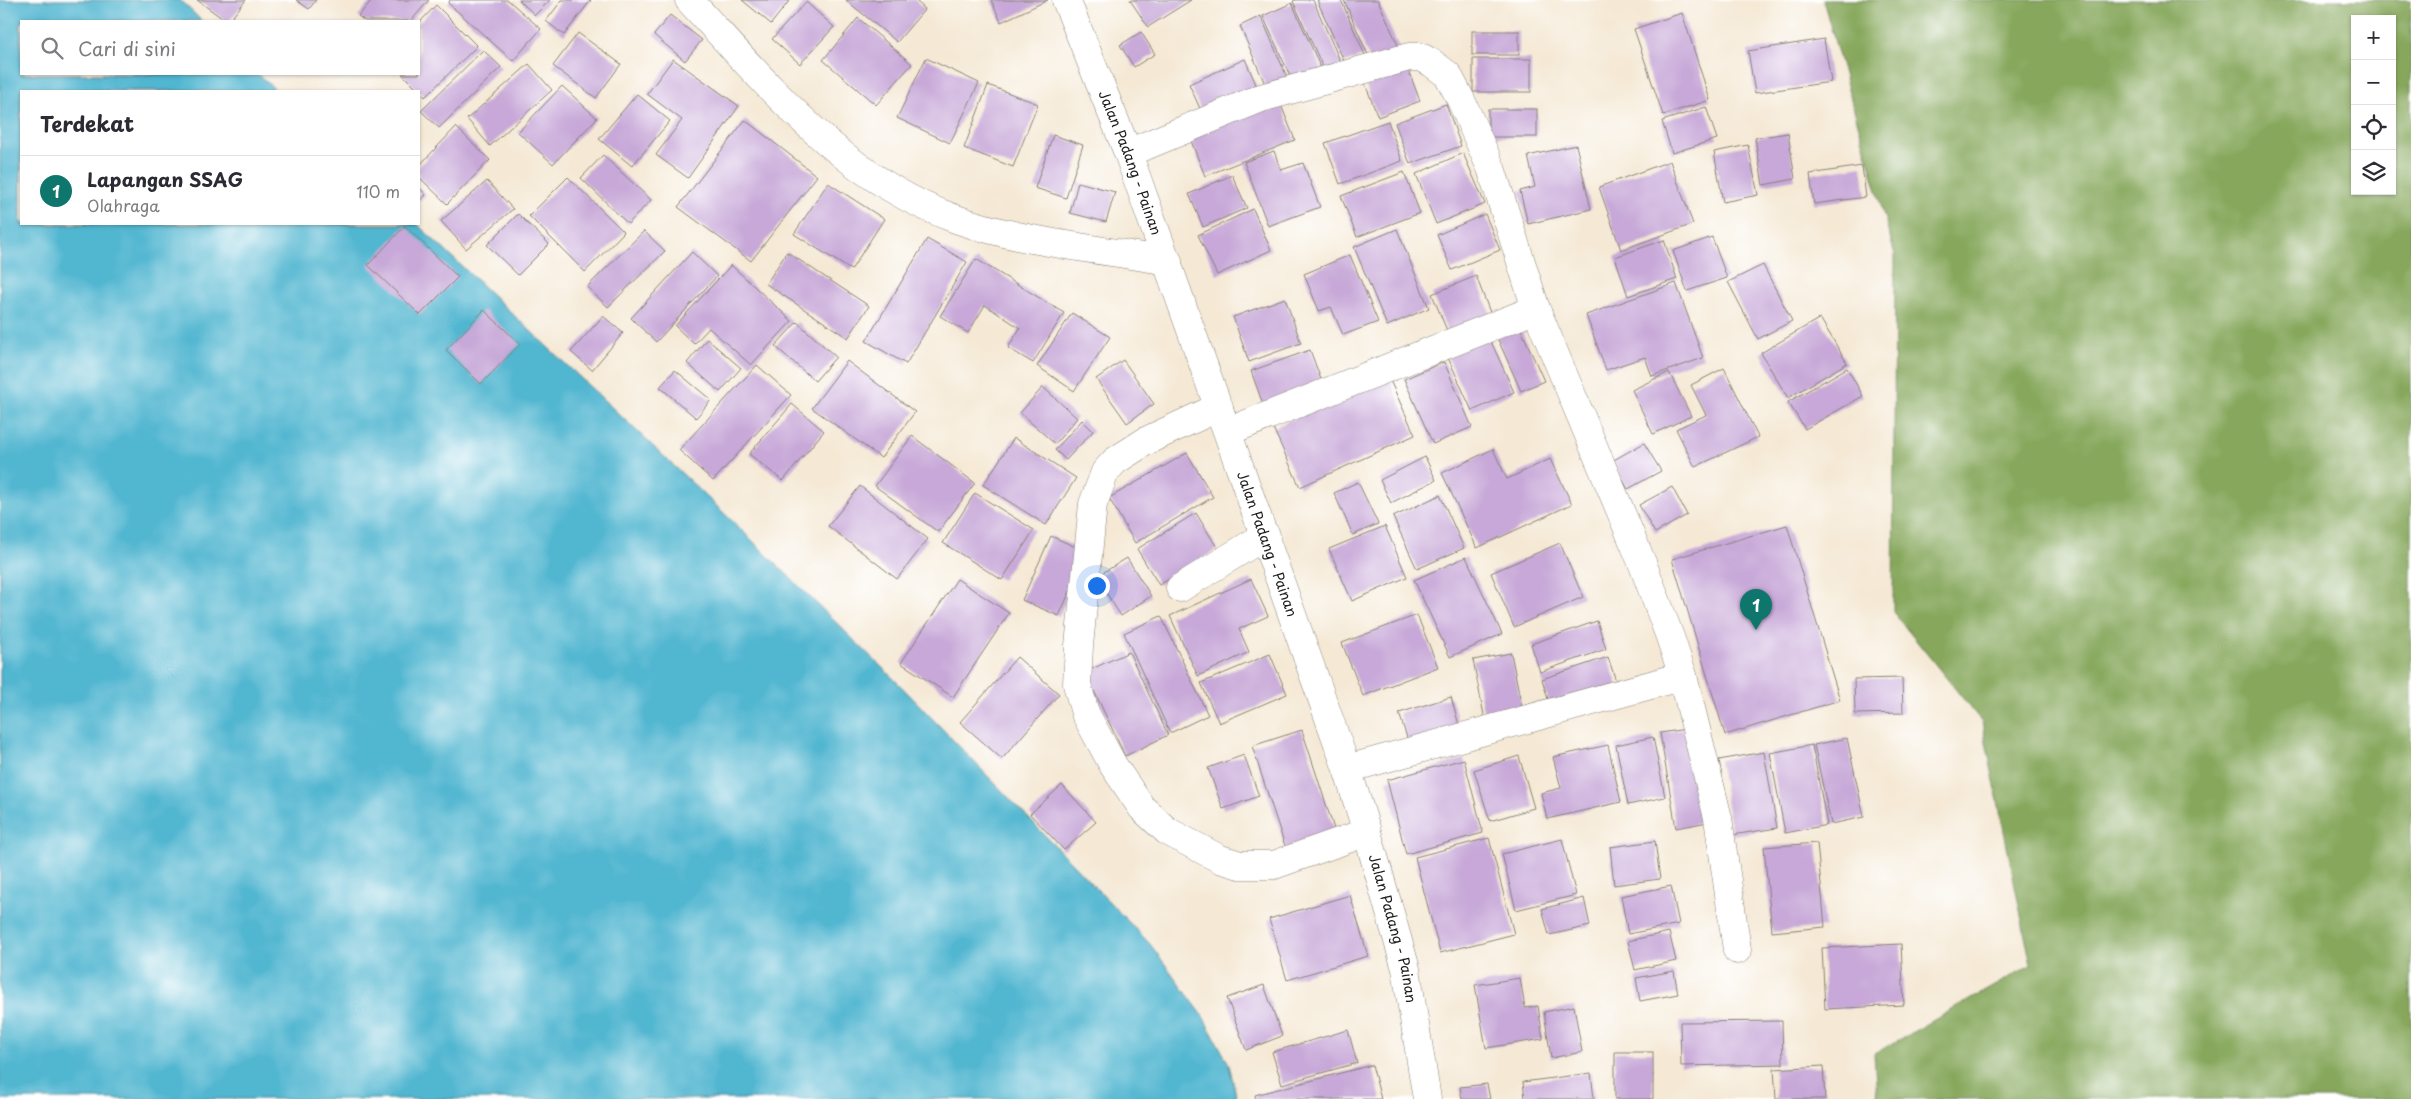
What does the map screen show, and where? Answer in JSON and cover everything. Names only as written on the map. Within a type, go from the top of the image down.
[{"type":"main road","points":[[689,0],[780,98],[835,148],[882,184],[914,202],[956,219],[1008,233],[1168,261]]},
{"type":"main road","name":"Jalan Padang - Painan","points":[[1066,0],[1128,153],[1168,261],[1347,768],[1406,969],[1427,1099]]},
{"type":"main road","points":[[1128,153],[1261,98],[1409,57],[1421,57],[1432,62],[1448,76],[1461,100],[1491,168],[1536,309],[1643,565],[1683,676],[1718,818],[1736,950]]},
{"type":"main road","points":[[1367,832],[1274,865],[1240,865],[1220,859],[1167,831],[1142,808],[1114,765],[1085,713],[1077,684],[1093,504],[1098,487],[1105,472],[1115,461],[1146,441],[1224,419],[1536,309]]},
{"type":"main road","points":[[1180,588],[1266,535]]},
{"type":"main road","points":[[1347,768],[1683,676]]},
{"type":"green space","points":[[1823,0],[2411,0],[2411,1099],[1877,1099],[1874,1054],[2031,965],[1982,722],[1893,612],[1895,255]]},
{"type":"water","points":[[0,0],[180,0],[201,20],[20,20],[20,75],[259,75],[276,90],[20,90],[20,225],[418,225],[724,513],[900,685],[1150,944],[1201,1013],[1229,1064],[1237,1099],[0,1099]]},
{"type":"building","points":[[197,0],[246,0],[230,20],[225,20]]},
{"type":"building","points":[[296,0],[316,0],[309,9]]},
{"type":"building","points":[[372,0],[429,0],[412,20],[364,20],[358,16]]},
{"type":"building","points":[[450,0],[508,0],[541,29],[513,61],[448,3]]},
{"type":"building","points":[[519,0],[550,0],[535,15]]},
{"type":"building","points":[[562,0],[591,0],[564,35],[546,21]]},
{"type":"building","points":[[742,0],[790,0],[771,24]]},
{"type":"building","points":[[846,0],[915,0],[925,9],[897,42]]},
{"type":"building","points":[[991,0],[1048,0],[1001,22]]},
{"type":"building","points":[[1130,0],[1191,0],[1148,27]]},
{"type":"building","points":[[1313,0],[1342,65],[1325,72],[1293,1]]},
{"type":"building","points":[[1317,0],[1341,0],[1365,55],[1345,63]]},
{"type":"building","points":[[1344,0],[1378,0],[1400,50],[1371,62]]},
{"type":"building","points":[[806,2],[834,27],[800,64],[772,39]]},
{"type":"building","points":[[1292,3],[1323,73],[1294,85],[1263,16]]},
{"type":"building","points":[[436,5],[477,46],[425,97],[403,75],[420,75],[420,22]]},
{"type":"building","points":[[1682,13],[1710,100],[1663,115],[1634,29]]},
{"type":"building","points":[[670,15],[702,40],[685,61],[654,35]]},
{"type":"building","points":[[1261,16],[1289,82],[1268,91],[1240,26]]},
{"type":"building","points":[[858,18],[912,64],[876,105],[823,60]]},
{"type":"building","points":[[1472,31],[1519,31],[1519,55],[1472,55]]},
{"type":"building","points":[[1141,32],[1155,54],[1134,67],[1120,45]]},
{"type":"building","points":[[578,33],[621,64],[596,98],[553,66]]},
{"type":"building","points":[[1824,39],[1831,82],[1755,93],[1748,51]]},
{"type":"building","points":[[483,50],[501,67],[439,128],[421,111]]},
{"type":"building","points":[[926,58],[979,83],[950,143],[897,118]]},
{"type":"building","points":[[673,59],[739,106],[688,178],[656,155],[682,120],[647,94]]},
{"type":"building","points":[[1245,59],[1258,89],[1202,113],[1189,84]]},
{"type":"building","points":[[1473,59],[1531,59],[1531,92],[1473,92]]},
{"type":"building","points":[[529,64],[552,90],[490,146],[467,119]]},
{"type":"building","points":[[1406,64],[1420,101],[1378,117],[1364,81]]},
{"type":"building","points":[[988,85],[1038,104],[1013,167],[964,148]]},
{"type":"building","points":[[562,86],[597,118],[553,164],[518,132]]},
{"type":"building","points":[[637,94],[670,121],[632,166],[599,139]]},
{"type":"building","points":[[1277,95],[1295,140],[1205,176],[1187,131]]},
{"type":"building","points":[[1446,104],[1461,146],[1410,164],[1395,123]]},
{"type":"building","points":[[1706,107],[1717,139],[1672,153],[1662,121]]},
{"type":"building","points":[[1488,109],[1537,109],[1537,137],[1488,137]]},
{"type":"building","points":[[745,120],[817,176],[751,261],[678,207]]},
{"type":"building","points":[[1388,121],[1402,161],[1340,184],[1325,143]]},
{"type":"building","points":[[456,127],[490,160],[447,204],[420,178],[420,165]]},
{"type":"building","points":[[1788,133],[1795,179],[1763,185],[1755,138]]},
{"type":"building","points":[[1053,135],[1083,145],[1066,198],[1035,188]]},
{"type":"building","points":[[1576,145],[1591,209],[1528,224],[1520,191],[1535,187],[1528,156]]},
{"type":"building","points":[[1748,145],[1758,195],[1723,202],[1714,152]]},
{"type":"building","points":[[1274,151],[1281,170],[1303,163],[1320,207],[1268,226],[1244,162]]},
{"type":"building","points":[[1463,153],[1485,204],[1436,224],[1416,174]]},
{"type":"building","points":[[603,155],[651,200],[628,224],[581,178]]},
{"type":"building","points":[[1670,161],[1693,224],[1621,250],[1599,187]]},
{"type":"building","points":[[1862,166],[1866,197],[1814,204],[1810,174]]},
{"type":"building","points":[[1404,172],[1420,213],[1357,237],[1341,196]]},
{"type":"building","points":[[1232,175],[1247,208],[1203,227],[1189,194]]},
{"type":"building","points":[[568,177],[624,232],[585,272],[529,216]]},
{"type":"building","points":[[487,181],[513,209],[466,249],[441,221]]},
{"type":"building","points":[[1078,182],[1115,192],[1106,222],[1070,213]]},
{"type":"building","points":[[828,183],[884,219],[851,270],[794,234]]},
{"type":"building","points":[[420,188],[426,195],[420,200]]},
{"type":"building","points":[[1253,209],[1271,250],[1217,275],[1198,235]]},
{"type":"building","points":[[518,214],[549,244],[518,275],[487,245]]},
{"type":"building","points":[[1485,214],[1500,250],[1452,270],[1437,235]]},
{"type":"building","points":[[405,226],[458,277],[420,315],[368,265]]},
{"type":"building","points":[[1397,229],[1429,308],[1387,326],[1354,247]]},
{"type":"building","points":[[644,231],[665,251],[608,307],[587,287]]},
{"type":"building","points":[[1712,237],[1727,278],[1687,291],[1673,251]]},
{"type":"building","points":[[927,239],[967,262],[906,364],[866,341]]},
{"type":"building","points":[[1664,240],[1677,279],[1628,296],[1615,257]]},
{"type":"building","points":[[692,252],[717,276],[656,342],[631,318]]},
{"type":"building","points":[[787,252],[869,306],[848,338],[766,284]]},
{"type":"building","points":[[1350,255],[1378,322],[1343,335],[1331,307],[1319,311],[1304,274]]},
{"type":"building","points":[[976,259],[1064,313],[1033,363],[1008,348],[1020,328],[985,305],[968,333],[940,316]]},
{"type":"building","points":[[731,265],[792,321],[751,365],[709,328],[694,344],[675,326]]},
{"type":"building","points":[[1763,265],[1792,321],[1758,339],[1728,282]]},
{"type":"building","points":[[1476,276],[1491,315],[1448,333],[1432,294]]},
{"type":"building","points":[[1676,283],[1703,358],[1652,376],[1645,357],[1606,370],[1586,315]]},
{"type":"building","points":[[1285,298],[1301,343],[1249,362],[1233,317]]},
{"type":"building","points":[[484,310],[520,344],[481,384],[446,350]]},
{"type":"building","points":[[1072,313],[1110,337],[1074,391],[1037,366]]},
{"type":"building","points":[[603,316],[623,333],[592,370],[571,352]]},
{"type":"building","points":[[1820,318],[1847,363],[1788,398],[1761,353]]},
{"type":"building","points":[[797,322],[836,357],[815,381],[775,346]]},
{"type":"building","points":[[1519,325],[1544,381],[1521,391],[1496,335]]},
{"type":"building","points":[[1488,335],[1514,392],[1472,411],[1446,353]]},
{"type":"building","points":[[707,339],[741,368],[720,392],[687,363]]},
{"type":"building","points":[[1310,350],[1323,385],[1264,407],[1251,371]]},
{"type":"building","points":[[1123,360],[1154,404],[1127,423],[1096,379]]},
{"type":"building","points":[[847,361],[915,412],[881,458],[812,408]]},
{"type":"building","points":[[1444,362],[1472,427],[1433,444],[1404,379]]},
{"type":"building","points":[[757,365],[791,395],[713,481],[679,450]]},
{"type":"building","points":[[1724,368],[1758,437],[1695,467],[1676,429],[1706,415],[1691,385]]},
{"type":"building","points":[[1847,368],[1863,396],[1805,429],[1788,402]]},
{"type":"building","points":[[675,370],[711,400],[696,418],[660,387]]},
{"type":"building","points":[[1669,372],[1691,416],[1653,434],[1632,390]]},
{"type":"building","points":[[1388,376],[1415,435],[1300,487],[1273,428]]},
{"type":"building","points":[[1043,387],[1077,418],[1055,444],[1020,413]]},
{"type":"building","points":[[792,404],[824,431],[783,481],[749,454]]},
{"type":"building","points":[[1082,420],[1093,431],[1066,460],[1055,450]]},
{"type":"building","points":[[912,436],[975,483],[938,532],[875,486]]},
{"type":"building","points":[[1014,438],[1076,478],[1046,525],[983,485]]},
{"type":"building","points":[[1644,443],[1661,471],[1628,489],[1612,461]]},
{"type":"building","points":[[1493,449],[1507,479],[1550,459],[1572,504],[1477,548],[1442,473]]},
{"type":"building","points":[[1187,453],[1213,497],[1135,543],[1109,498]]},
{"type":"building","points":[[1425,457],[1436,480],[1391,503],[1380,480]]},
{"type":"building","points":[[1358,482],[1378,524],[1353,535],[1334,493]]},
{"type":"building","points":[[860,486],[928,539],[897,579],[828,526]]},
{"type":"building","points":[[1672,487],[1687,515],[1655,533],[1639,505]]},
{"type":"building","points":[[975,493],[1034,530],[1002,580],[943,543]]},
{"type":"building","points":[[1440,495],[1464,548],[1417,569],[1393,517]]},
{"type":"building","points":[[1196,513],[1218,549],[1159,585],[1137,549]]},
{"type":"building","points":[[1787,525],[1840,700],[1725,735],[1672,559]]},
{"type":"building","points":[[1385,526],[1407,577],[1352,601],[1329,549]]},
{"type":"building","points":[[1051,536],[1087,552],[1059,616],[1022,600]]},
{"type":"building","points":[[1560,543],[1583,597],[1514,627],[1491,573]]},
{"type":"building","points":[[1466,557],[1502,634],[1450,657],[1414,580]]},
{"type":"building","points":[[1127,558],[1151,596],[1121,616],[1096,577]]},
{"type":"building","points":[[957,579],[1009,613],[953,697],[901,663]]},
{"type":"building","points":[[1251,579],[1268,616],[1239,629],[1249,652],[1198,676],[1170,616]]},
{"type":"building","points":[[1417,615],[1438,667],[1363,696],[1342,643]]},
{"type":"building","points":[[1161,616],[1208,715],[1170,733],[1124,633]]},
{"type":"building","points":[[1597,621],[1606,649],[1540,672],[1531,644]]},
{"type":"building","points":[[1129,652],[1168,735],[1125,756],[1085,672]]},
{"type":"building","points":[[1511,653],[1523,713],[1485,720],[1473,660]]},
{"type":"building","points":[[1270,654],[1287,694],[1219,723],[1201,683]]},
{"type":"building","points":[[1017,657],[1059,694],[1002,759],[960,722]]},
{"type":"building","points":[[1608,657],[1618,687],[1551,709],[1542,679]]},
{"type":"building","points":[[1902,678],[1903,713],[1855,714],[1854,679]]},
{"type":"building","points":[[1451,697],[1461,732],[1410,747],[1399,713]]},
{"type":"building","points":[[1693,728],[1708,822],[1676,828],[1660,733]]},
{"type":"building","points":[[1302,730],[1336,835],[1287,852],[1252,746]]},
{"type":"building","points":[[1653,737],[1665,797],[1628,805],[1616,745]]},
{"type":"building","points":[[1847,738],[1864,817],[1831,824],[1814,745]]},
{"type":"building","points":[[1608,745],[1621,802],[1547,819],[1541,793],[1561,788],[1553,757]]},
{"type":"building","points":[[1812,745],[1827,825],[1785,833],[1770,753]]},
{"type":"building","points":[[1764,752],[1777,828],[1732,835],[1719,760]]},
{"type":"building","points":[[1244,755],[1259,796],[1223,809],[1208,768]]},
{"type":"building","points":[[1519,756],[1534,808],[1490,821],[1474,770]]},
{"type":"building","points":[[1464,759],[1483,833],[1406,854],[1387,780]]},
{"type":"building","points":[[1062,785],[1096,822],[1064,850],[1030,814]]},
{"type":"building","points":[[1489,838],[1514,934],[1440,953],[1415,857]]},
{"type":"building","points":[[1562,839],[1576,895],[1516,910],[1502,854]]},
{"type":"building","points":[[1655,841],[1660,879],[1614,885],[1610,847]]},
{"type":"building","points":[[1817,843],[1825,927],[1772,932],[1764,847]]},
{"type":"building","points":[[1671,886],[1679,924],[1628,934],[1621,896]]},
{"type":"building","points":[[1350,895],[1368,956],[1287,980],[1269,919]]},
{"type":"building","points":[[1584,898],[1590,926],[1549,935],[1542,909]]},
{"type":"building","points":[[1669,932],[1676,961],[1635,970],[1628,941]]},
{"type":"building","points":[[1901,944],[1904,1005],[1825,1009],[1822,948]]},
{"type":"building","points":[[1674,971],[1678,994],[1640,1001],[1636,978]]},
{"type":"building","points":[[1520,978],[1525,1008],[1538,1006],[1543,1039],[1486,1048],[1475,985]]},
{"type":"building","points":[[1264,985],[1282,1036],[1246,1050],[1227,998]]},
{"type":"building","points":[[1574,1006],[1582,1052],[1551,1058],[1544,1012]]},
{"type":"building","points":[[1782,1021],[1783,1064],[1681,1066],[1680,1022]]},
{"type":"building","points":[[1348,1030],[1357,1063],[1282,1084],[1272,1052]]},
{"type":"building","points":[[1615,1052],[1653,1052],[1653,1099],[1615,1099]]},
{"type":"building","points":[[1372,1065],[1381,1099],[1256,1099],[1255,1095]]},
{"type":"building","points":[[1823,1066],[1825,1099],[1776,1099],[1774,1069]]},
{"type":"building","points":[[1591,1073],[1594,1099],[1525,1099],[1523,1082]]},
{"type":"building","points":[[1487,1084],[1490,1099],[1462,1099],[1460,1087]]},
{"type":"place","name":"Lapangan SSAG","points":[[1756,630]]}]
